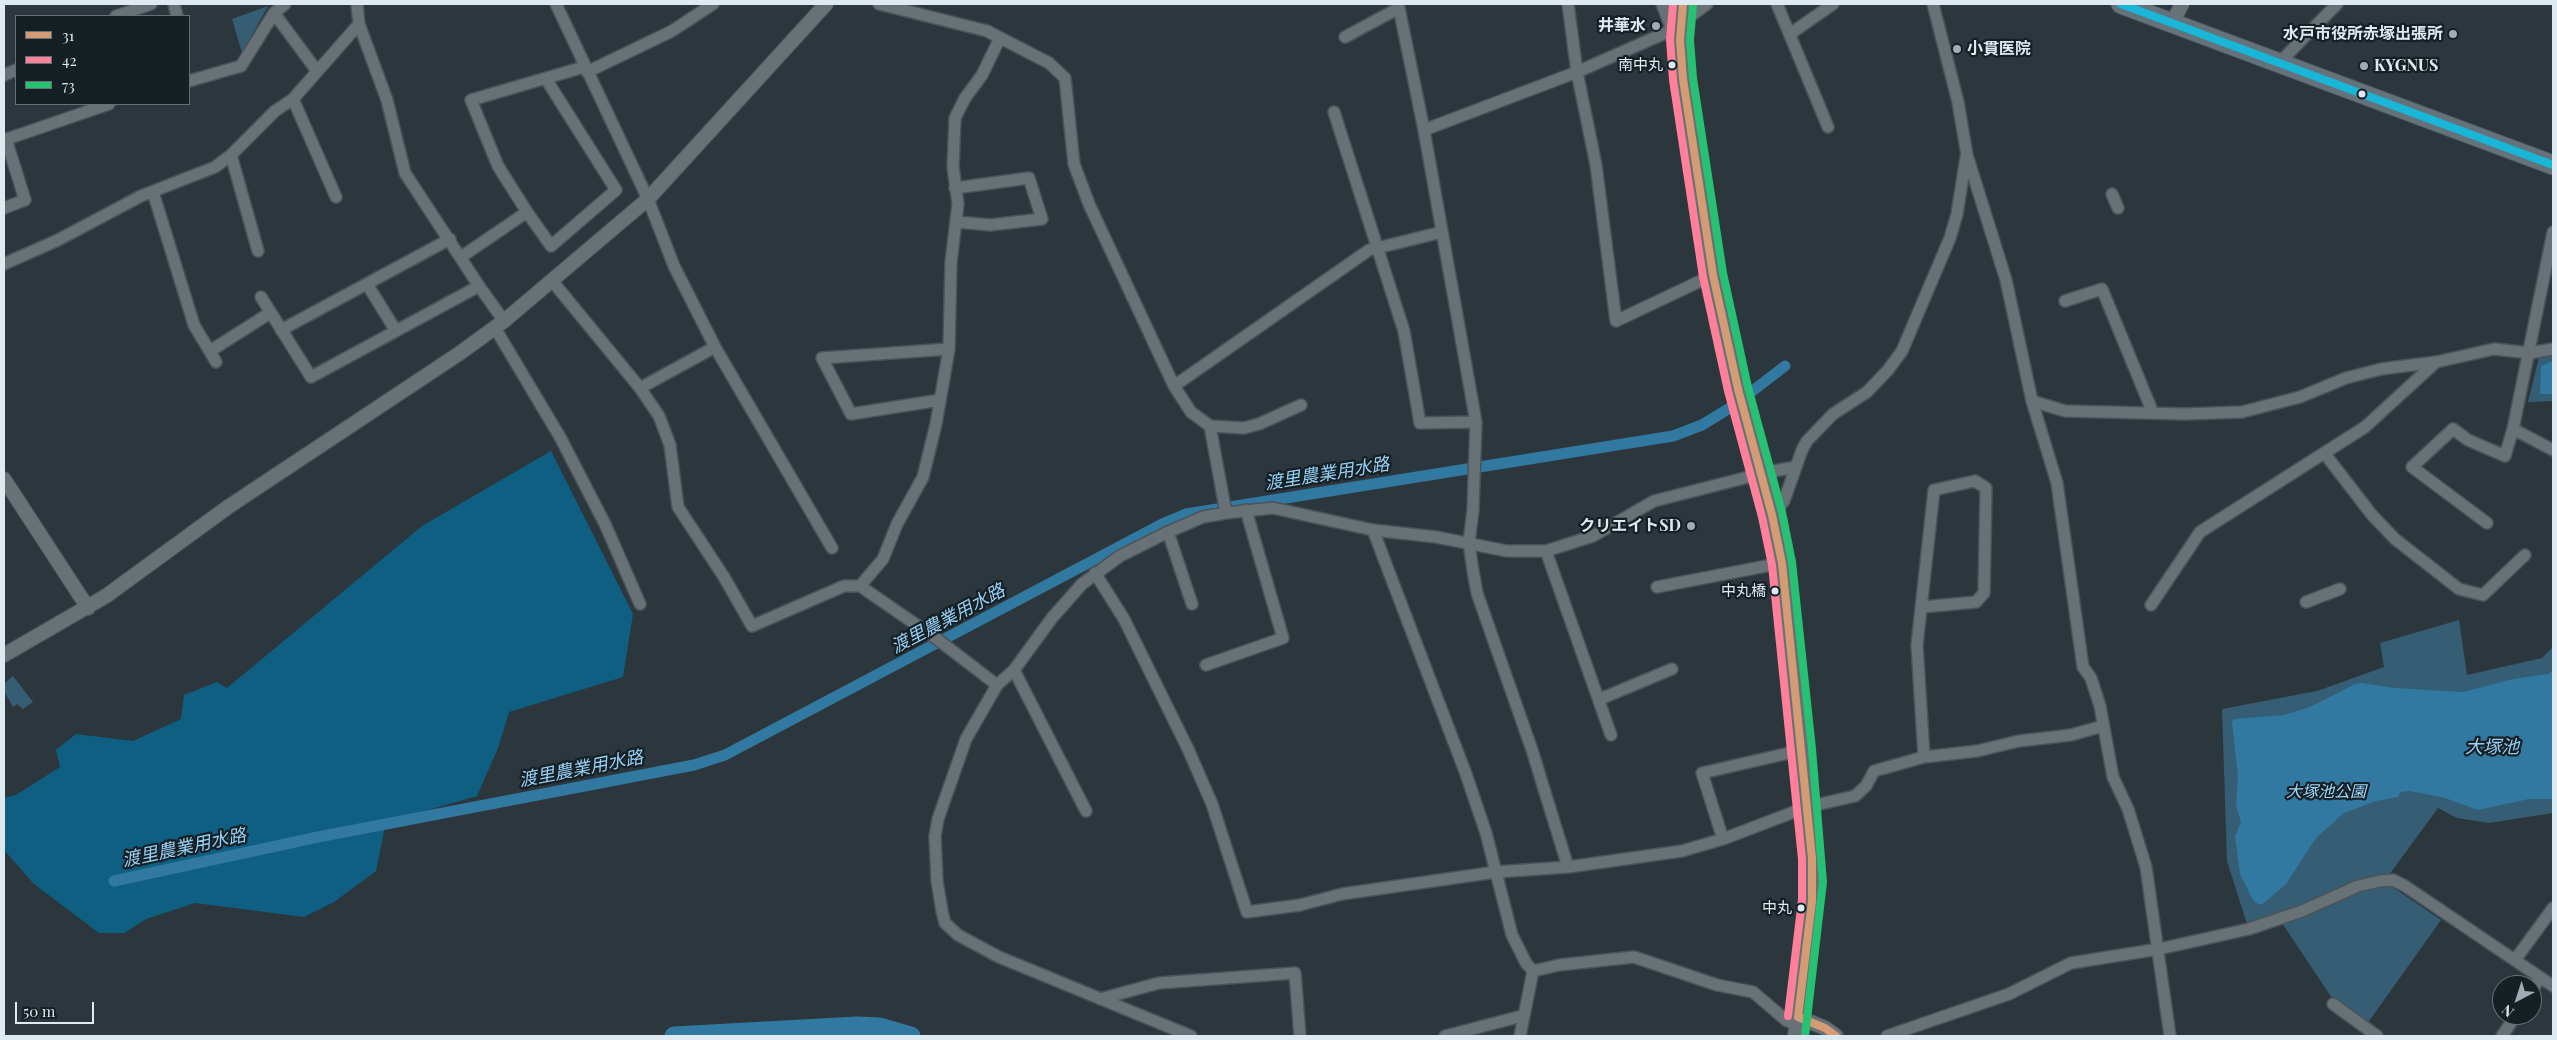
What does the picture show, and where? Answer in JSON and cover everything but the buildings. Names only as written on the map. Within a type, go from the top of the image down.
[{"type":"highway","points":[[2121,4],[2553,165]]},
{"type":"street","points":[[119,15],[151,4]]},
{"type":"street","points":[[190,81],[241,66],[274,13],[284,4]]},
{"type":"street","points":[[357,4],[359,24],[387,100],[406,173],[462,257],[500,324],[604,524],[640,604]]},
{"type":"street","points":[[556,4],[585,69],[648,199],[674,266],[715,347],[832,548]]},
{"type":"street","points":[[546,79],[616,190],[551,246],[498,166],[471,100],[546,79],[585,69],[672,32],[713,4]]},
{"type":"street","points":[[4,655],[88,608],[228,507],[421,379],[500,324],[553,282],[648,199],[826,4]]},
{"type":"street","points":[[879,4],[987,31],[1049,63],[1066,78],[1074,164],[1089,204],[1174,386],[1191,412],[1210,426],[1244,428],[1259,424],[1301,405]]},
{"type":"street","points":[[1568,4],[1577,72],[1596,165],[1616,321],[1713,275]]},
{"type":"street","points":[[1662,4],[1676,28],[1713,275],[1740,396],[1772,515],[1782,563],[1812,858],[1812,901],[1797,1026]]},
{"type":"street","points":[[1676,28],[1683,4]]},
{"type":"street","points":[[1424,130],[1577,72],[1676,28],[1707,4]]},
{"type":"street","points":[[1777,4],[1828,127]]},
{"type":"street","points":[[1790,34],[1833,4]]},
{"type":"street","points":[[1933,4],[1958,102],[1967,155],[2006,280],[2032,401],[2058,487],[2083,666],[2091,678],[2100,706],[2113,777],[2128,809],[2146,867],[2170,1036]]},
{"type":"street","points":[[2172,23],[2182,4]]},
{"type":"street","points":[[2279,63],[2337,4]]},
{"type":"street","points":[[1345,37],[1399,8],[1424,130],[1476,422],[1475,466],[1469,543],[1477,592],[1532,750],[1568,866]]},
{"type":"street","points":[[274,13],[317,71]]},
{"type":"street","points":[[4,264],[28,255],[153,192],[215,166],[231,155],[275,111],[293,99],[359,24]]},
{"type":"street","points":[[860,586],[883,560],[897,524],[923,477],[949,348],[951,262],[957,222],[953,167],[955,118],[965,98],[982,75],[1000,38]]},
{"type":"street","points":[[293,99],[336,197]]},
{"type":"street","points":[[4,208],[25,200],[5,139],[107,105]]},
{"type":"street","points":[[1334,112],[1404,331],[1420,423],[1476,422]]},
{"type":"street","points":[[231,155],[258,251]]},
{"type":"street","points":[[1772,515],[1784,501],[1802,450],[1817,430],[1833,414],[1867,392],[1888,370],[1902,351],[1950,238],[1957,214],[1967,155]]},
{"type":"street","points":[[955,188],[1029,178],[1042,220],[990,225],[957,222]]},
{"type":"street","points":[[153,192],[194,325],[213,357],[270,313]]},
{"type":"street","points":[[2112,194],[2118,208]]},
{"type":"street","points":[[462,257],[527,212]]},
{"type":"street","points":[[1174,386],[1369,250],[1442,232]]},
{"type":"street","points":[[2487,522],[2412,467],[2453,429],[2468,440],[2505,456],[2514,429],[2553,232]]},
{"type":"street","points":[[281,330],[450,240]]},
{"type":"street","points":[[553,282],[640,388],[665,429],[670,445],[678,507],[724,577],[752,626],[844,586],[860,586],[998,685]]},
{"type":"street","points":[[367,284],[396,331]]},
{"type":"street","points":[[261,298],[311,377],[479,286]]},
{"type":"street","points":[[2065,302],[2102,289],[2153,413]]},
{"type":"street","points":[[640,388],[715,347]]},
{"type":"street","points":[[940,400],[851,414],[822,358],[949,348]]},
{"type":"street","points":[[2032,401],[2065,411],[2153,413],[2242,412],[2300,397],[2364,374],[2436,362],[2494,349],[2530,353],[2553,349]]},
{"type":"street","points":[[2150,604],[2200,532],[2365,427],[2436,362]]},
{"type":"street","points":[[1210,426],[1225,509]]},
{"type":"street","points":[[2514,429],[2553,450]]},
{"type":"street","points":[[2324,454],[2372,515],[2395,539],[2458,588],[2483,595],[2525,555]]},
{"type":"street","points":[[1191,1036],[999,957],[958,935],[945,923],[937,881],[935,836],[938,819],[966,739],[998,685],[1014,670],[1068,598],[1095,572],[1120,556],[1168,532],[1225,509],[1273,508],[1373,530],[1469,543],[1507,551],[1546,551],[1593,536],[1654,501],[1762,476],[1768,472],[1796,468]]},
{"type":"street","points":[[4,480],[88,608]]},
{"type":"street","points":[[1922,607],[1976,602],[1984,593],[1986,488],[1975,481],[1934,490],[1917,645],[1924,757]]},
{"type":"street","points":[[1206,665],[1283,638],[1246,510]]},
{"type":"street","points":[[1373,530],[1448,724],[1486,833],[1512,935],[1526,963],[1533,971]]},
{"type":"street","points":[[1168,532],[1192,604]]},
{"type":"street","points":[[1546,551],[1600,699],[1611,735]]},
{"type":"street","points":[[1657,587],[1782,563]]},
{"type":"street","points":[[1095,572],[1124,619],[1188,748],[1212,804],[1247,912],[1300,905],[1342,894],[1496,872],[1568,866],[1682,850],[1723,840],[1807,807],[1855,796],[1866,786],[1874,771],[1924,757],[1977,751],[2019,741],[2071,735],[2103,726]]},
{"type":"street","points":[[2306,602],[2340,589]]},
{"type":"street","points":[[1600,699],[1672,669]]},
{"type":"street","points":[[1014,670],[1086,811]]},
{"type":"street","points":[[1723,840],[1702,773],[1802,750]]},
{"type":"street","points":[[1887,1036],[2009,994],[2071,963],[2159,949],[2248,928],[2302,911],[2358,886],[2393,880],[2536,975]]},
{"type":"street","points":[[2515,960],[2553,908]]},
{"type":"street","points":[[1533,971],[1560,965],[1634,958],[1717,984],[1753,992],[1787,1021],[1797,1026],[1825,1028],[1836,1036]]},
{"type":"street","points":[[1520,1036],[1522,1016],[1533,971]]},
{"type":"street","points":[[1100,999],[1159,983],[1295,972],[1300,1036]]},
{"type":"street","points":[[2542,979],[2553,986]]},
{"type":"street","points":[[2333,1004],[2377,1036]]},
{"type":"street","points":[[1446,1036],[1522,1016]]},
{"type":"street","points":[[2502,1036],[2509,1025]]},
{"type":"green space","points":[[268,6],[242,53],[232,19]]},
{"type":"green space","points":[[2553,353],[2553,401],[2528,402],[2539,357]]},
{"type":"green space","name":"大塚池公園","points":[[2459,620],[2467,675],[2542,658],[2553,647],[2553,813],[2489,823],[2457,818],[2438,808],[2389,875],[2388,884],[2441,920],[2367,1024],[2332,998],[2278,917],[2247,924],[2227,861],[2222,709],[2317,691],[2384,667],[2380,643]]},
{"type":"green space","points":[[13,676],[33,702],[23,709],[17,704],[13,707],[4,691],[4,684]]},
{"type":"shaded area","points":[[551,451],[633,614],[623,677],[509,712],[498,748],[477,796],[386,822],[376,871],[334,902],[304,917],[195,903],[146,919],[124,933],[99,933],[34,884],[4,850],[4,798],[16,795],[60,767],[56,750],[76,734],[133,741],[181,719],[184,695],[217,682],[227,688],[422,526]]},
{"type":"water","points":[[2553,361],[2553,394],[2540,394],[2541,366]]},
{"type":"water","name":"大塚池","points":[[2553,671],[2553,799],[2529,799],[2478,810],[2445,798],[2410,791],[2400,792],[2398,797],[2376,801],[2344,813],[2316,838],[2286,884],[2263,904],[2258,904],[2253,900],[2240,874],[2235,836],[2241,822],[2236,805],[2238,776],[2232,722],[2234,719],[2284,715],[2310,707],[2355,684],[2362,683],[2395,688],[2463,692],[2513,679],[2548,674]]},
{"type":"waterway","name":"渡里農業用水路","points":[[114,881],[318,837],[694,765],[725,755],[1162,524],[1186,514],[1673,436],[1702,425],[1733,406],[1785,366]]},
{"type":"waterway","points":[[674,1036],[857,1026],[880,1027],[911,1036]]},
{"type":"transit line","name":"42","points":[[1673,4],[1670,40],[1673,80],[1703,277],[1728,391],[1762,517],[1772,565],[1802,859],[1802,900],[1788,1016]]},
{"type":"transit line","name":"31","points":[[1683,4],[1680,40],[1683,79],[1713,275],[1738,389],[1772,515],[1782,563],[1812,858],[1812,901],[1798,1017]]},
{"type":"transit line","points":[[2121,4],[2553,165]]},
{"type":"transit line","name":"73","points":[[1693,5],[1690,40],[1693,78],[1723,273],[1748,387],[1782,512],[1792,562],[1812,749],[1823,882],[1805,1036]]},
{"type":"transit line","name":"31","points":[[1798,1017],[1825,1028],[1836,1036]]},
{"type":"place","name":"井華水","points":[[1656,26]]},
{"type":"place","name":"水戸市役所赤塚出張所","points":[[2453,34]]},
{"type":"place","name":"小貫医院","points":[[1957,49]]},
{"type":"place","name":"南中丸","points":[[1672,65]]},
{"type":"place","name":"KYGNUS","points":[[2364,66]]},
{"type":"place","name":"クリエイトSD","points":[[1691,526]]},
{"type":"place","name":"中丸橋","points":[[1775,591]]},
{"type":"place","name":"中丸","points":[[1801,908]]}]
